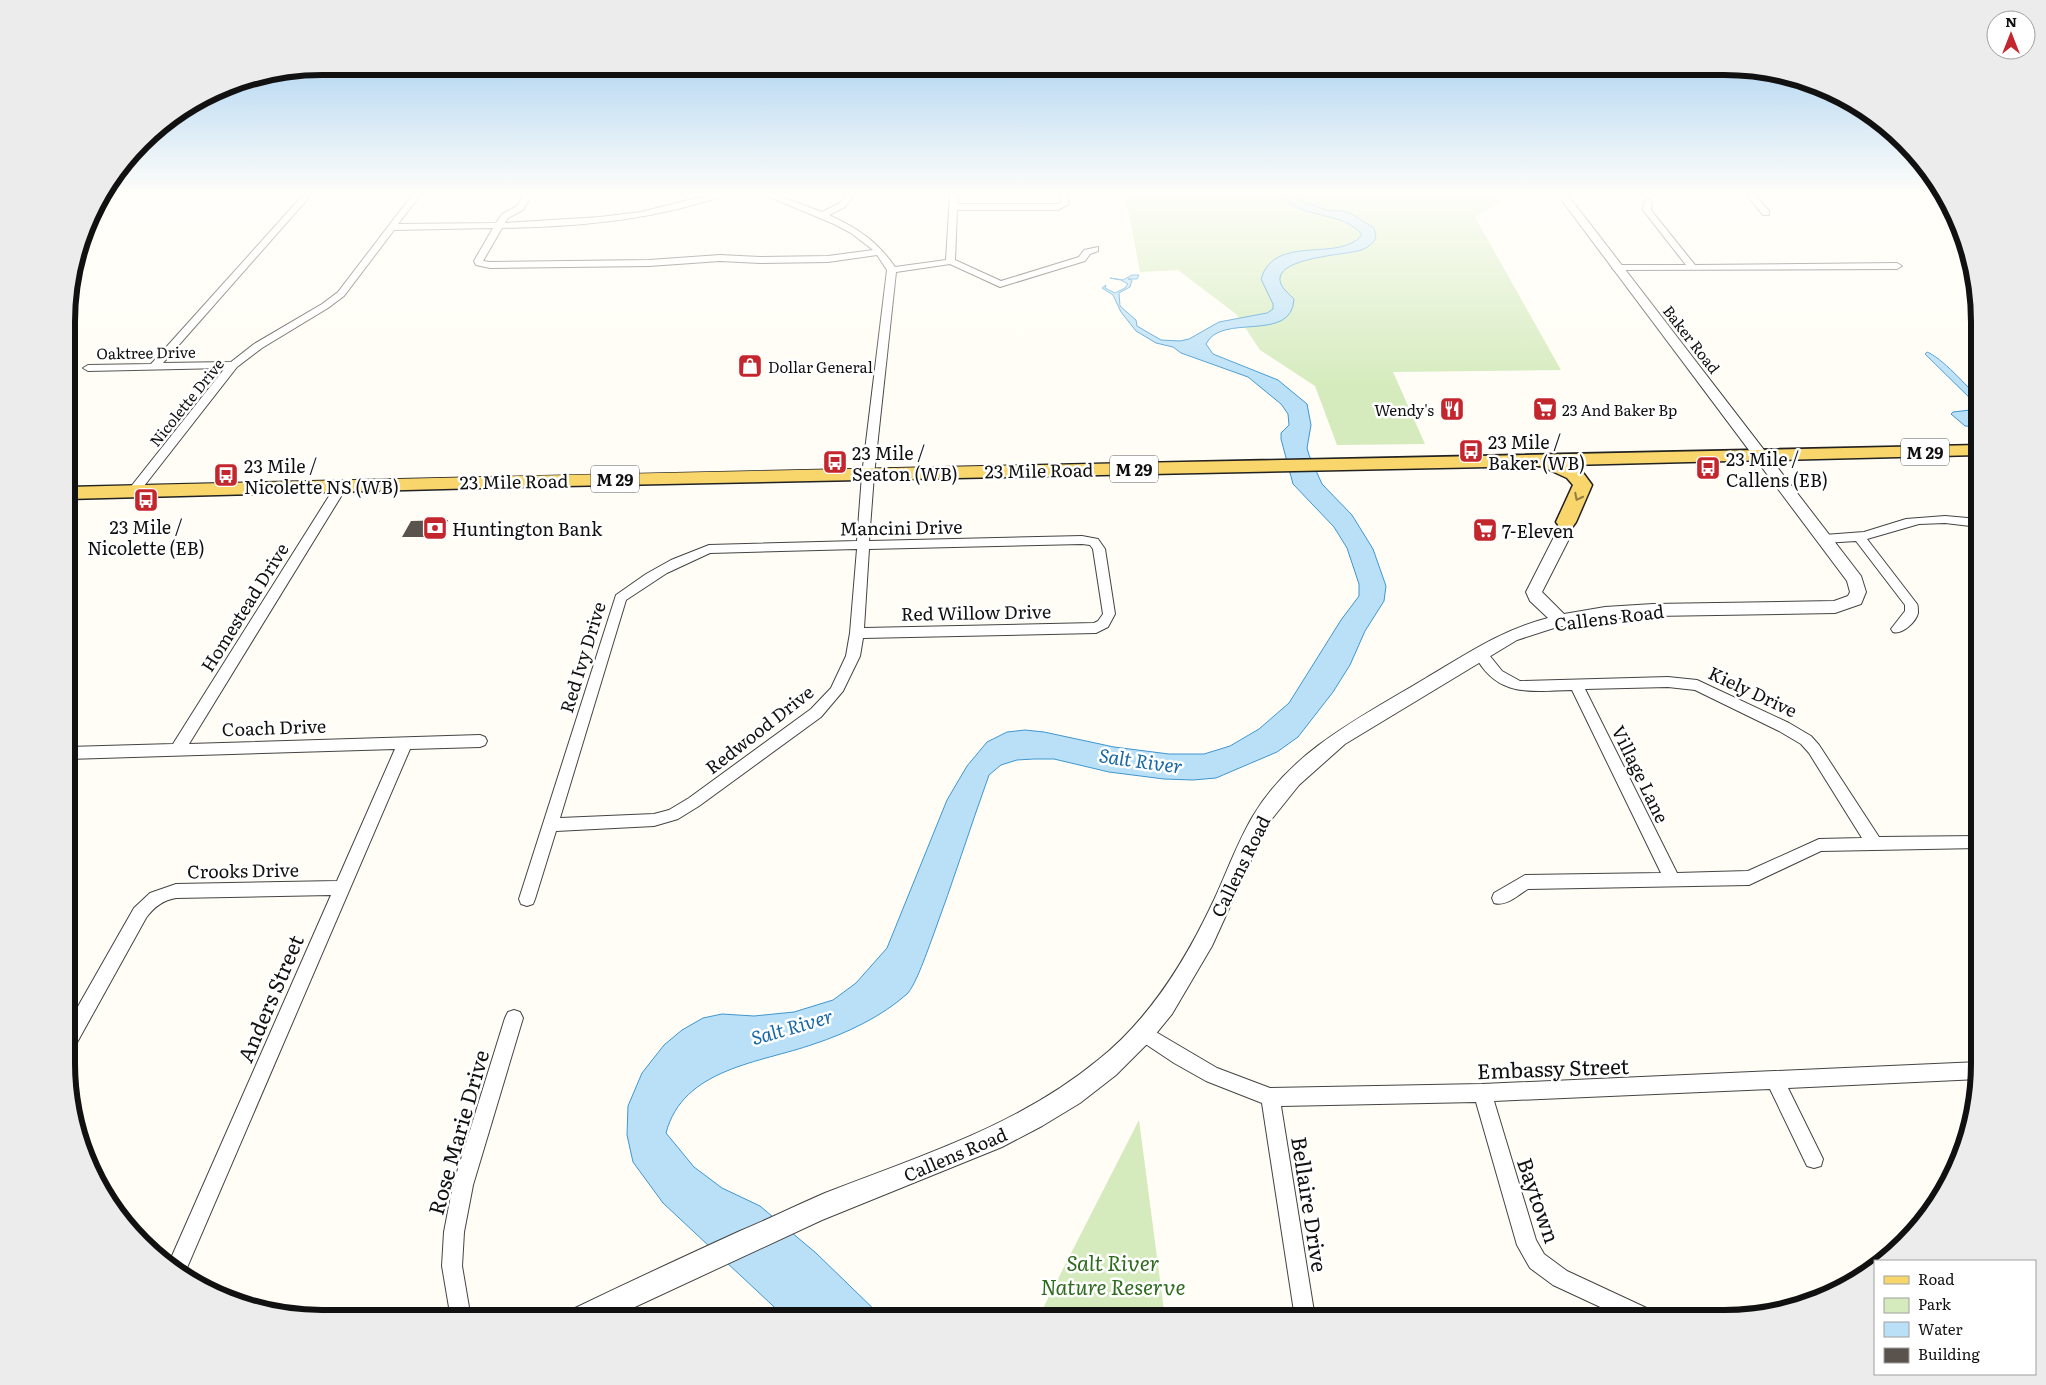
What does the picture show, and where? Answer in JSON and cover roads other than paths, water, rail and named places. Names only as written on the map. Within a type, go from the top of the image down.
[{"type":"main road","name":"23 Mile Road","points":[[75,493],[342,485],[1325,466],[1971,450]]},
{"type":"main road","points":[[1541,461],[1570,472],[1580,479],[1583,485],[1566,522]]},
{"type":"street","points":[[154,367],[250,259]]},
{"type":"street","name":"Nicolette Drive","points":[[133,492],[233,365],[258,346],[320,309],[341,294],[368,259]]},
{"type":"street","points":[[479,259],[479,263],[490,265],[650,263],[719,259]]},
{"type":"street","points":[[739,259],[831,259]]},
{"type":"street","points":[[884,259],[892,270],[950,261],[991,281],[1004,284],[1082,259]]},
{"type":"street","name":"Baker Road","points":[[1610,259],[1762,455]]},
{"type":"street","points":[[1686,259],[1694,268]]},
{"type":"street","points":[[1617,268],[1897,266]]},
{"type":"street","name":"Redwood Drive","points":[[550,824],[654,820],[673,815],[694,802],[816,713],[836,691],[853,656],[857,633],[868,475],[892,270]]},
{"type":"street","name":"Oaktree Drive","points":[[88,368],[233,365]]},
{"type":"street","name":"Callens Road","points":[[599,1310],[823,1207],[981,1146],[1039,1116],[1094,1079],[1144,1033],[1183,978],[1220,909],[1268,808],[1288,785],[1318,754],[1339,739],[1481,654],[1526,630],[1560,620],[1641,610],[1836,607],[1855,600],[1858,592],[1855,580],[1762,455]]},
{"type":"street","name":"Homestead Drive","points":[[178,749],[342,485]]},
{"type":"street","points":[[1824,538],[1859,537],[1897,525],[1928,519],[1954,519],[1971,522]]},
{"type":"street","points":[[1560,620],[1536,597],[1534,592],[1562,535],[1566,522]]},
{"type":"street","points":[[1859,537],[1911,604],[1912,612],[1898,629]]},
{"type":"street","name":"Mancini Drive","points":[[709,549],[1082,540],[1094,542],[1099,549],[1109,614],[1104,624],[1096,628]]},
{"type":"street","name":"Red Ivy Drive","points":[[527,899],[620,598],[644,581],[699,551],[709,549]]},
{"type":"street","name":"Red Willow Drive","points":[[857,633],[1096,628]]},
{"type":"street","name":"Kiely Drive","points":[[1481,654],[1491,669],[1502,679],[1512,684],[1527,686],[1668,682],[1691,684],[1784,727],[1806,740],[1814,749],[1874,842]]},
{"type":"street","name":"Village Lane","points":[[1576,684],[1672,879]]},
{"type":"street","name":"Coach Drive","points":[[75,752],[480,741]]},
{"type":"street","name":"Anders Street","points":[[179,1264],[405,743]]},
{"type":"street","points":[[1500,898],[1525,882],[1749,878],[1818,845],[1874,842],[1971,842]]},
{"type":"street","name":"Crooks Drive","points":[[75,1029],[140,913],[149,903],[160,896],[176,891],[341,888]]},
{"type":"street","name":"Rose Marie Drive","points":[[459,1310],[452,1266],[454,1232],[463,1185],[514,1018]]},
{"type":"street","name":"Embassy Street","points":[[1144,1033],[1180,1057],[1212,1074],[1253,1092],[1270,1097],[1482,1093],[1970,1071]]},
{"type":"street","points":[[1775,1081],[1814,1159]]},
{"type":"street","name":"Baytown","points":[[1482,1093],[1527,1246],[1532,1255],[1542,1266],[1560,1278],[1629,1310]]},
{"type":"street","name":"Bellaire Drive","points":[[1270,1097],[1304,1310]]},
{"type":"water","name":"Salt River","points":[[1277,259],[1314,259],[1287,268],[1281,275],[1281,284],[1294,299],[1290,313],[1282,321],[1269,325],[1226,330],[1214,335],[1206,344],[1213,354],[1278,380],[1307,404],[1311,425],[1307,448],[1309,455],[1322,484],[1352,515],[1373,549],[1386,586],[1384,601],[1365,631],[1350,665],[1333,692],[1298,737],[1277,752],[1216,778],[1193,780],[1164,779],[1109,772],[1054,759],[1017,760],[1001,765],[989,775],[925,958],[907,994],[875,1017],[839,1035],[726,1071],[706,1081],[689,1094],[675,1111],[666,1133],[694,1167],[722,1188],[760,1206],[816,1253],[875,1310],[777,1310],[663,1203],[633,1162],[627,1135],[628,1106],[642,1073],[664,1045],[682,1030],[703,1018],[722,1014],[754,1016],[794,1012],[833,1000],[856,983],[887,948],[947,800],[967,766],[987,742],[1007,732],[1025,730],[1044,732],[1114,747],[1169,754],[1204,754],[1230,746],[1259,729],[1289,703],[1341,620],[1359,596],[1359,584],[1347,548],[1334,527],[1293,484],[1281,439],[1281,433],[1289,425],[1288,414],[1281,404],[1248,377],[1181,353],[1173,347],[1156,343],[1136,331],[1121,312],[1113,295],[1102,288],[1106,285],[1105,288],[1115,293],[1125,288],[1128,284],[1121,280],[1110,278],[1123,280],[1132,275],[1139,275],[1137,279],[1128,279],[1132,280],[1130,287],[1119,293],[1120,306],[1136,320],[1137,326],[1161,340],[1180,341],[1189,339],[1219,322],[1267,313],[1273,309],[1273,304],[1261,279],[1268,265]]},
{"type":"water","points":[[1927,352],[1933,355],[1947,366],[1971,390],[1971,399],[1925,354]]},
{"type":"water","points":[[1971,410],[1971,426],[1965,426],[1951,414],[1953,412]]},
{"type":"place","name":"Dollar General","points":[[750,366]]},
{"type":"place","name":"Wendy's","points":[[1452,409]]},
{"type":"place","name":"23 And Baker Bp","points":[[1545,409]]},
{"type":"place","name":"23 Mile / Baker (WB)","points":[[1471,451]]},
{"type":"place","name":"23 Mile / Seaton (WB)","points":[[835,462]]},
{"type":"place","name":"23 Mile / Callens (EB)","points":[[1708,468]]},
{"type":"place","name":"23 Mile / Nicolette NS (WB)","points":[[226,475]]},
{"type":"place","name":"23 Mile / Nicolette (EB)","points":[[146,500]]},
{"type":"place","name":"Huntington Bank","points":[[435,528]]},
{"type":"place","name":"7-Eleven","points":[[1485,530]]},
{"type":"park label","name":"Salt River Nature Reserve","points":[[1113,1273]]}]
